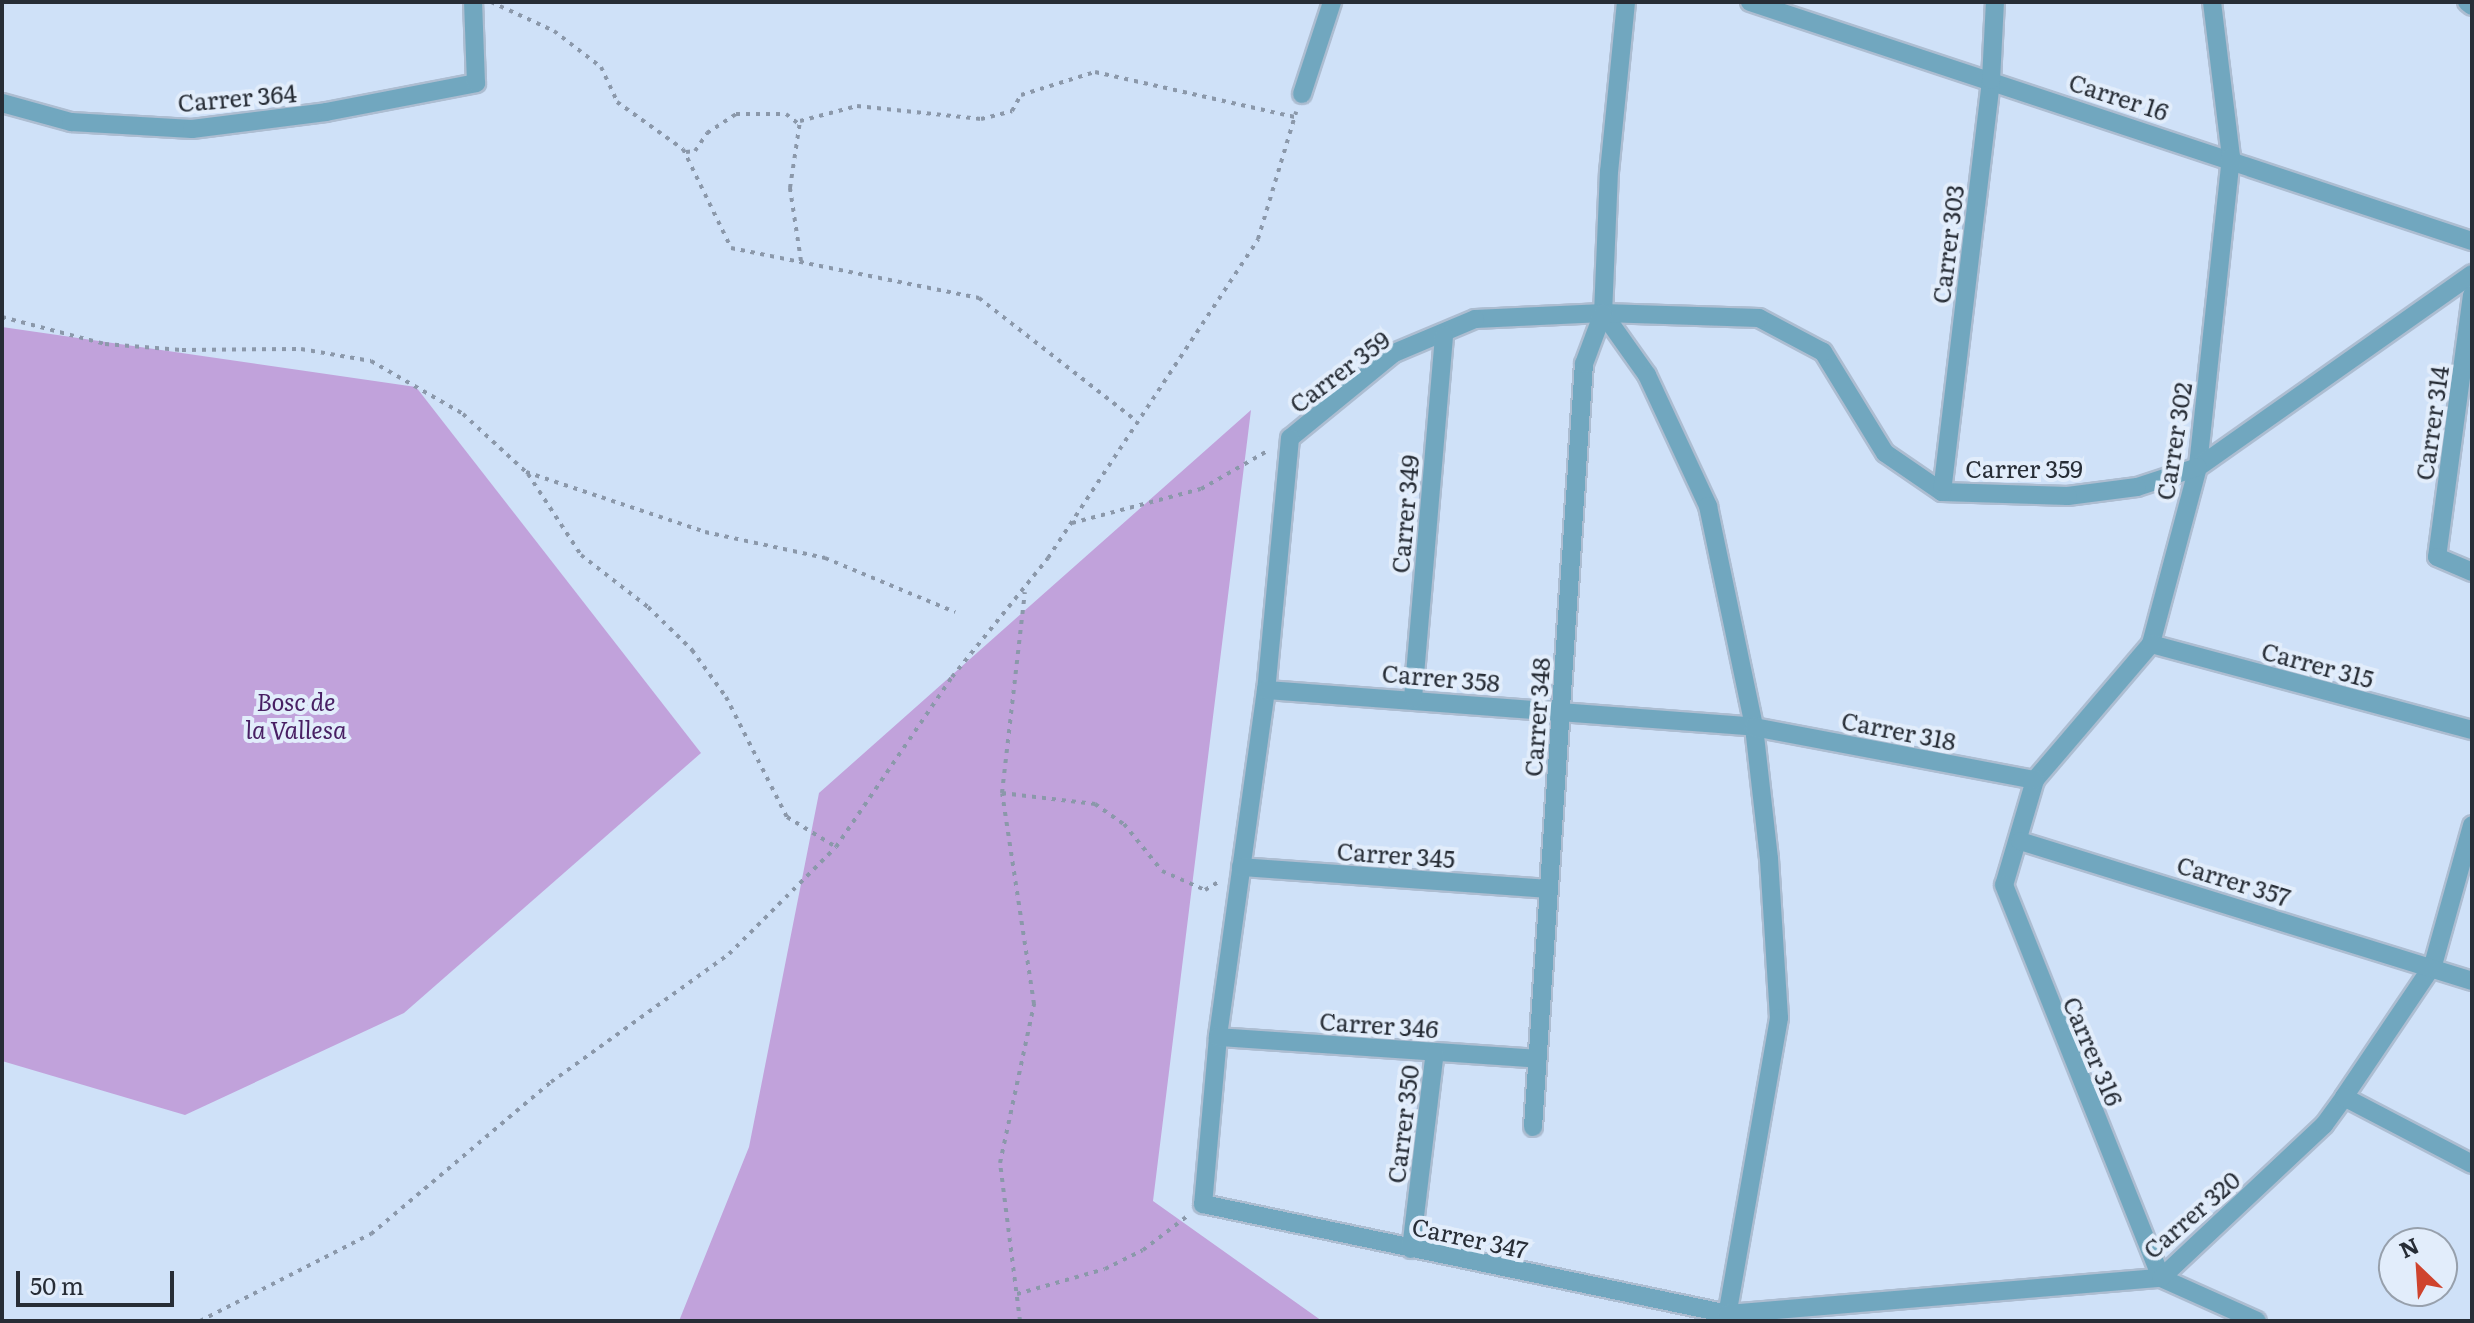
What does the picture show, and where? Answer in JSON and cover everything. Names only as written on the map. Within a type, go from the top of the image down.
[{"type":"street","name":"Carrer 364","points":[[2,103],[71,122],[192,129],[326,112],[476,83],[473,2]]},
{"type":"street","points":[[1302,94],[1332,2]]},
{"type":"street","name":"Carrer 348","points":[[1533,1127],[1584,364],[1603,313],[1609,171],[1626,2]]},
{"type":"street","name":"Carrer 16","points":[[1750,2],[2231,157],[2472,241]]},
{"type":"street","name":"Carrer 303","points":[[1942,492],[1991,80],[1995,2]]},
{"type":"street","name":"Carrer 302","points":[[2020,841],[2035,780],[2151,644],[2198,467],[2231,157],[2212,2]]},
{"type":"street","points":[[2467,2],[2472,6]]},
{"type":"street","name":"Carrer 359","points":[[1290,438],[1394,353],[1444,335],[1475,319],[1603,313],[1759,318],[1823,352],[1885,453],[1942,492],[2068,496],[2137,487],[2198,467],[2472,274]]},
{"type":"street","name":"Carrer 314","points":[[2472,295],[2437,557],[2472,572]]},
{"type":"street","points":[[1603,313],[1647,375],[1708,506],[1754,727],[1779,1018],[1727,1317]]},
{"type":"street","name":"Carrer 349","points":[[1413,698],[1444,335]]},
{"type":"street","points":[[1203,1204],[1218,1037],[1266,690],[1290,438]]},
{"type":"street","name":"Carrer 315","points":[[2151,644],[2472,730]]},
{"type":"street","name":"Carrer 358","points":[[1266,690],[1413,698],[1754,727]]},
{"type":"street","name":"Carrer 318","points":[[1754,727],[2035,780]]},
{"type":"street","name":"Carrer 320","points":[[1727,1317],[2161,1278],[2324,1125],[2344,1097],[2433,965],[2472,825]]},
{"type":"street","name":"Carrer 357","points":[[2020,841],[2433,965],[2472,981]]},
{"type":"street","name":"Carrer 316","points":[[2020,841],[2004,885],[2161,1278]]},
{"type":"street","name":"Carrer 345","points":[[1241,867],[1547,889]]},
{"type":"street","name":"Carrer 346","points":[[1218,1037],[1537,1059]]},
{"type":"street","name":"Carrer 350","points":[[1411,1249],[1435,1052]]},
{"type":"street","points":[[2344,1097],[2472,1164]]},
{"type":"street","name":"Carrer 347","points":[[1203,1204],[1727,1317]]},
{"type":"street","points":[[2161,1278],[2257,1321]]},
{"type":"path","points":[[491,2],[554,31],[601,67],[617,102],[685,153],[731,248],[979,298],[1135,420]]},
{"type":"path","points":[[800,125],[857,106],[981,119],[1012,111],[1021,95],[1095,72],[1295,117]]},
{"type":"path","points":[[200,1321],[210,1312],[371,1234],[551,1082],[729,954],[836,847],[952,677],[1025,589],[1258,239],[1302,94]]},
{"type":"path","points":[[685,153],[695,151],[707,133],[736,114],[786,114],[800,125]]},
{"type":"path","points":[[800,125],[790,188],[801,263]]},
{"type":"path","points":[[2,317],[105,344],[182,350],[301,349],[371,361],[463,414],[526,472],[581,555],[648,607],[692,650],[726,697],[787,817],[836,847]]},
{"type":"path","points":[[1070,524],[1201,489],[1290,438]]},
{"type":"path","points":[[526,472],[705,532],[825,558],[955,612]]},
{"type":"path","points":[[1020,1321],[1000,1163],[1034,1004],[1002,793],[1025,589]]},
{"type":"path","points":[[1002,793],[1095,804],[1124,824],[1162,871],[1205,890],[1241,867]]},
{"type":"path","points":[[1017,1294],[1105,1269],[1143,1250],[1203,1204]]},
{"type":"green space","name":"Bosc de la Vallesa","points":[[2,327],[416,387],[701,753],[404,1013],[185,1115],[2,1061]]},
{"type":"green space","points":[[1251,410],[1153,1201],[1322,1321],[679,1321],[749,1147],[819,793]]}]
